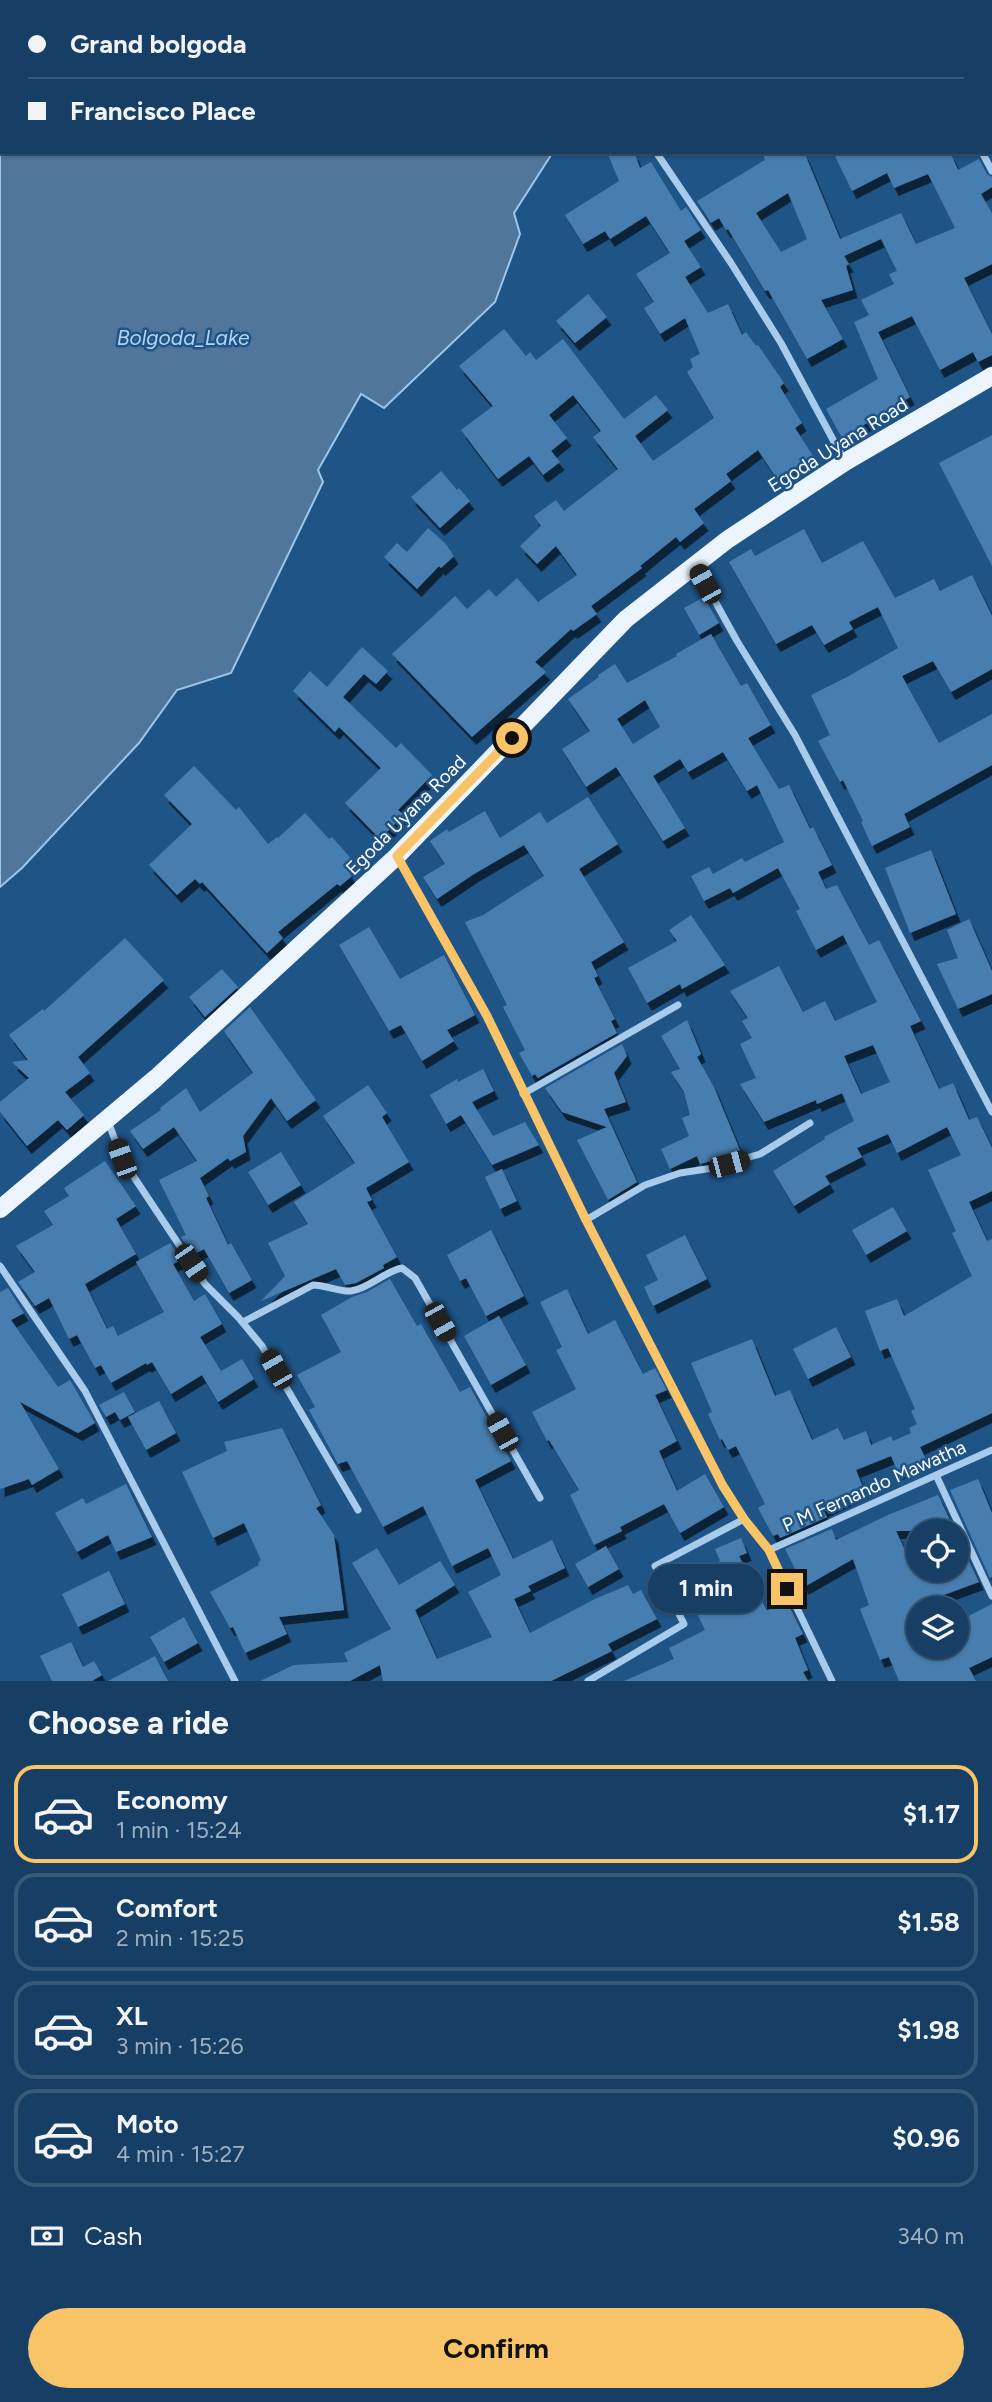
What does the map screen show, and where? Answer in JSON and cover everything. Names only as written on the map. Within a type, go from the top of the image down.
[{"type":"main road","name":"Egoda Uyana Road","points":[[0,1209],[108,1121],[397,856],[626,620],[727,540],[845,462],[992,376]]},
{"type":"street","points":[[657,154],[781,343],[845,462]]},
{"type":"street","points":[[983,154],[992,171]]},
{"type":"street","points":[[694,564],[737,642],[795,735],[992,1112]]},
{"type":"street","points":[[397,856],[487,1016],[586,1220],[723,1486],[744,1519],[769,1550],[832,1681]]},
{"type":"street","points":[[523,1094],[678,1004]]},
{"type":"street","points":[[108,1121],[122,1159],[205,1284],[243,1322],[262,1346],[358,1510]]},
{"type":"street","points":[[586,1220],[645,1185],[680,1172],[713,1168],[760,1154],[810,1123]]},
{"type":"street","points":[[0,1266],[85,1391],[235,1681]]},
{"type":"street","points":[[243,1322],[313,1284],[348,1292],[362,1288],[388,1271],[402,1268],[415,1278],[540,1498]]},
{"type":"street","name":"P M Fernando Mawatha","points":[[769,1550],[992,1452]]},
{"type":"street","points":[[936,1475],[992,1596]]},
{"type":"street","points":[[588,1681],[684,1624],[655,1566],[744,1519]]},
{"type":"water","name":"Bolgoda_Lake","points":[[0,154],[552,154],[514,213],[520,234],[495,302],[384,408],[361,394],[318,470],[323,482],[231,673],[177,690],[139,743],[22,868],[0,887]]},
{"type":"building","points":[[608,154],[635,154],[640,168],[651,162],[681,211],[686,207],[701,230],[684,241],[701,267],[685,277],[708,313],[728,304],[742,335],[746,332],[756,346],[758,345],[784,383],[780,387],[802,423],[795,428],[813,456],[777,479],[758,450],[726,474],[731,481],[694,509],[704,523],[680,542],[676,537],[640,566],[642,568],[591,606],[597,614],[573,631],[571,629],[535,662],[546,672],[472,737],[392,654],[455,596],[467,609],[489,589],[496,597],[517,578],[538,602],[577,575],[556,546],[537,564],[520,546],[541,526],[534,516],[556,500],[564,511],[618,469],[593,437],[601,431],[573,395],[549,415],[567,438],[551,451],[560,462],[543,475],[529,456],[498,479],[461,430],[493,406],[459,366],[504,329],[526,356],[530,352],[536,360],[563,339],[624,419],[656,395],[668,410],[635,436],[653,461],[714,418],[687,372],[693,367],[690,359],[700,354],[685,318],[660,334],[644,308],[654,302],[636,274],[670,253],[646,216],[610,239],[605,231],[583,244],[565,215],[619,181]]},
{"type":"building","points":[[763,154],[805,154],[840,239],[901,213],[916,244],[955,228],[928,174],[894,188],[887,173],[852,191],[834,154],[951,154],[958,170],[979,159],[987,174],[992,177],[992,187],[981,194],[992,213],[992,264],[964,278],[992,334],[992,355],[978,362],[973,352],[940,370],[912,316],[878,332],[910,397],[842,438],[826,409],[878,379],[854,322],[869,315],[861,300],[894,284],[889,274],[897,271],[881,239],[844,256],[849,264],[846,266],[853,290],[821,300],[843,339],[807,359],[768,290],[765,291],[728,229],[726,230],[719,218],[711,223],[697,201],[765,160]],"holes":[[[788,193],[807,239],[781,252],[756,213]]]},
{"type":"building","points":[[588,294],[607,317],[575,343],[556,321]]},
{"type":"building","points":[[992,435],[992,566],[939,463]]},
{"type":"building","points":[[441,471],[470,501],[440,528],[411,497]]},
{"type":"building","points":[[428,528],[445,543],[454,556],[441,568],[439,566],[417,589],[384,557],[397,543],[407,552]]},
{"type":"building","points":[[804,529],[822,563],[863,541],[895,598],[934,579],[940,591],[972,575],[992,616],[992,669],[951,692],[933,661],[902,676],[939,743],[992,714],[992,765],[904,814],[910,827],[872,846],[843,780],[840,782],[818,741],[830,735],[811,695],[898,648],[878,607],[849,622],[853,629],[824,645],[812,625],[776,644],[729,562],[751,549],[755,556]]},
{"type":"building","points":[[704,597],[719,623],[699,635],[684,608]]},
{"type":"building","points":[[711,634],[741,686],[747,683],[771,725],[748,738],[779,789],[789,785],[810,829],[813,827],[832,865],[818,872],[826,889],[837,885],[869,945],[879,940],[921,1021],[910,1026],[939,1089],[953,1083],[969,1120],[977,1117],[992,1148],[992,1191],[969,1202],[987,1241],[992,1239],[992,1413],[920,1447],[926,1459],[898,1472],[891,1456],[856,1470],[864,1490],[823,1510],[827,1517],[780,1538],[778,1534],[773,1536],[758,1508],[765,1504],[736,1446],[728,1450],[722,1439],[720,1440],[708,1414],[712,1412],[691,1363],[752,1339],[775,1396],[790,1390],[812,1440],[838,1428],[844,1440],[866,1431],[871,1445],[891,1436],[893,1441],[911,1433],[909,1428],[917,1424],[911,1411],[915,1409],[888,1348],[880,1351],[865,1311],[897,1299],[904,1316],[972,1276],[952,1233],[956,1231],[928,1170],[961,1155],[947,1127],[897,1153],[888,1134],[857,1148],[862,1157],[825,1176],[830,1184],[794,1206],[773,1171],[825,1139],[824,1137],[854,1121],[842,1093],[817,1104],[816,1100],[764,1122],[740,1084],[756,1078],[740,1044],[752,1038],[742,1021],[748,1018],[730,991],[779,966],[803,1012],[825,1001],[835,1021],[877,1002],[843,935],[816,950],[796,911],[800,909],[778,868],[733,893],[730,888],[704,901],[691,876],[709,867],[713,874],[742,858],[745,862],[784,842],[757,785],[747,791],[723,752],[688,772],[680,759],[653,776],[685,828],[663,841],[616,767],[586,787],[562,749],[590,731],[568,699],[615,664],[627,683],[677,656],[676,654]],"holes":[[[645,700],[660,727],[633,744],[617,719]],[[873,1045],[890,1082],[861,1094],[844,1056]]]},
{"type":"building","points":[[362,647],[388,671],[376,684],[364,674],[343,697],[396,748],[401,743],[432,775],[398,810],[404,815],[380,839],[345,803],[381,768],[339,727],[335,732],[293,691],[310,671],[327,687]]},
{"type":"building","points":[[194,766],[236,810],[239,807],[268,844],[305,813],[329,839],[332,837],[355,863],[347,870],[352,876],[340,886],[337,884],[278,932],[283,938],[267,953],[202,882],[200,884],[195,879],[177,895],[149,865],[192,824],[164,795]]},
{"type":"building","points":[[588,797],[618,844],[579,869],[624,942],[591,962],[598,976],[594,978],[615,1019],[611,1021],[617,1033],[538,1078],[535,1074],[532,1076],[519,1053],[525,1050],[503,1007],[507,1005],[465,922],[483,915],[544,876],[524,845],[437,899],[423,877],[445,864],[430,841],[447,829],[449,832],[485,811],[500,838],[540,812],[547,823]]},
{"type":"building","points":[[931,850],[956,914],[910,933],[885,868]]},
{"type":"building","points":[[691,915],[725,965],[682,989],[680,984],[647,1003],[628,968],[677,941],[669,930]]},
{"type":"building","points":[[969,919],[992,971],[992,994],[958,1009],[937,964],[958,958],[947,930]]},
{"type":"building","points":[[369,927],[400,979],[444,955],[475,1015],[447,1030],[454,1041],[422,1061],[401,1025],[389,1031],[339,945]]},
{"type":"building","points":[[125,938],[164,980],[78,1057],[90,1073],[65,1092],[84,1115],[67,1130],[58,1120],[27,1146],[0,1112],[0,1102],[29,1078],[12,1062],[28,1060],[9,1035],[43,1009],[44,1011]]},
{"type":"building","points":[[222,969],[238,987],[205,1017],[189,997]]},
{"type":"building","points":[[250,1007],[316,1100],[287,1121],[271,1098],[243,1136],[246,1152],[230,1161],[228,1158],[200,1178],[209,1196],[206,1198],[228,1245],[231,1243],[252,1280],[229,1293],[204,1249],[193,1255],[181,1237],[186,1235],[159,1180],[197,1161],[174,1127],[143,1149],[130,1131],[161,1110],[160,1108],[186,1088],[200,1112],[253,1073],[224,1031]]},
{"type":"building","points":[[687,1020],[701,1054],[697,1057],[714,1087],[741,1153],[700,1164],[697,1156],[670,1169],[661,1149],[689,1136],[682,1118],[690,1115],[684,1092],[671,1072],[680,1069],[661,1036]]},
{"type":"building","points":[[622,1044],[627,1056],[614,1073],[626,1102],[604,1109],[637,1182],[608,1200],[577,1140],[607,1127],[562,1112],[545,1088]]},
{"type":"building","points":[[483,1069],[494,1091],[472,1102],[493,1136],[525,1122],[539,1145],[492,1165],[461,1115],[446,1124],[430,1095],[457,1079],[458,1082]]},
{"type":"building","points":[[368,1085],[387,1113],[382,1117],[409,1162],[366,1188],[372,1200],[367,1202],[397,1257],[383,1265],[384,1268],[356,1283],[345,1285],[336,1269],[261,1301],[285,1276],[268,1243],[308,1224],[294,1202],[355,1163],[323,1116]]},
{"type":"building","points":[[281,1152],[301,1185],[268,1205],[248,1172]]},
{"type":"building","points":[[105,1161],[136,1206],[116,1219],[136,1254],[85,1284],[107,1329],[113,1326],[118,1336],[164,1312],[136,1262],[170,1243],[182,1260],[173,1264],[194,1301],[205,1294],[222,1324],[200,1337],[221,1371],[242,1359],[254,1379],[218,1402],[202,1375],[171,1394],[152,1362],[111,1383],[101,1365],[95,1368],[77,1335],[69,1339],[49,1298],[35,1306],[18,1282],[35,1272],[16,1246],[53,1225],[44,1211],[69,1196],[64,1188]]},
{"type":"building","points":[[502,1169],[517,1201],[500,1209],[485,1177]]},
{"type":"building","points":[[893,1207],[907,1231],[866,1255],[852,1230]]},
{"type":"building","points":[[491,1230],[524,1296],[486,1316],[466,1278],[460,1281],[447,1255]]},
{"type":"building","points":[[685,1235],[707,1279],[653,1306],[644,1287],[658,1280],[646,1255]]},
{"type":"building","points":[[390,1279],[417,1326],[421,1324],[460,1392],[470,1387],[511,1461],[475,1480],[513,1559],[552,1540],[565,1568],[528,1586],[531,1591],[514,1599],[530,1633],[628,1585],[633,1594],[641,1590],[657,1619],[608,1644],[612,1651],[551,1681],[383,1681],[380,1665],[350,1681],[260,1681],[294,1665],[348,1662],[344,1653],[391,1629],[352,1563],[377,1548],[399,1585],[440,1561],[455,1585],[415,1610],[437,1659],[492,1637],[468,1592],[501,1575],[488,1548],[452,1566],[423,1506],[383,1527],[347,1461],[338,1464],[309,1410],[315,1407],[297,1375],[341,1352],[321,1315]]},
{"type":"building","points":[[8,1288],[24,1313],[11,1320],[58,1387],[70,1380],[95,1423],[78,1433],[20,1402],[59,1469],[32,1485],[29,1479],[0,1489],[0,1292]]},
{"type":"building","points":[[567,1289],[588,1334],[615,1320],[643,1374],[655,1368],[667,1390],[655,1395],[677,1441],[659,1451],[677,1491],[705,1474],[724,1507],[680,1533],[664,1504],[620,1527],[622,1531],[594,1545],[570,1495],[579,1490],[549,1440],[547,1441],[532,1412],[576,1389],[556,1350],[562,1347],[540,1302]]},
{"type":"building","points":[[499,1316],[526,1365],[491,1385],[464,1336]]},
{"type":"building","points":[[836,1327],[851,1357],[808,1379],[793,1349]]},
{"type":"building","points":[[124,1392],[135,1412],[120,1420],[115,1412],[106,1417],[99,1405]]},
{"type":"building","points":[[159,1401],[176,1433],[146,1450],[128,1417]]},
{"type":"building","points":[[282,1428],[321,1505],[316,1508],[334,1535],[344,1610],[279,1617],[287,1634],[245,1653],[233,1627],[230,1628],[210,1592],[259,1565],[261,1560],[244,1523],[213,1538],[182,1472],[227,1451],[224,1442]]},
{"type":"building","points":[[978,1479],[992,1513],[990,1578],[969,1532],[969,1519],[963,1519],[950,1490]]},
{"type":"building","points":[[126,1484],[152,1537],[116,1552],[108,1535],[77,1552],[55,1513],[83,1498],[86,1504]]},
{"type":"building","points":[[938,1495],[949,1519],[906,1519],[906,1531],[896,1531],[906,1553],[906,1582],[969,1582],[969,1561],[979,1582],[941,1596],[906,1596],[906,1659],[969,1659],[969,1616],[992,1604],[992,1657],[969,1668],[976,1681],[899,1681],[889,1657],[880,1660],[860,1609],[869,1605],[853,1559],[804,1587],[785,1549],[832,1529],[836,1540]]},
{"type":"building","points":[[741,1538],[747,1553],[739,1556],[767,1611],[786,1600],[803,1634],[795,1638],[808,1670],[803,1672],[808,1681],[624,1681],[674,1659],[669,1648],[705,1630],[682,1583],[720,1561],[715,1549]]},
{"type":"building","points":[[606,1546],[619,1569],[588,1587],[575,1564]]},
{"type":"building","points":[[109,1571],[125,1604],[78,1627],[62,1594]]},
{"type":"building","points":[[184,1617],[198,1643],[164,1662],[150,1637]]},
{"type":"building","points":[[71,1642],[83,1667],[94,1661],[102,1675],[92,1681],[52,1681],[40,1656]]},
{"type":"building","points":[[155,1656],[168,1681],[108,1681]]},
{"type":"route","points":[[512,738],[397,856],[487,1016],[586,1220],[723,1486],[744,1519],[769,1550],[787,1589]]}]
